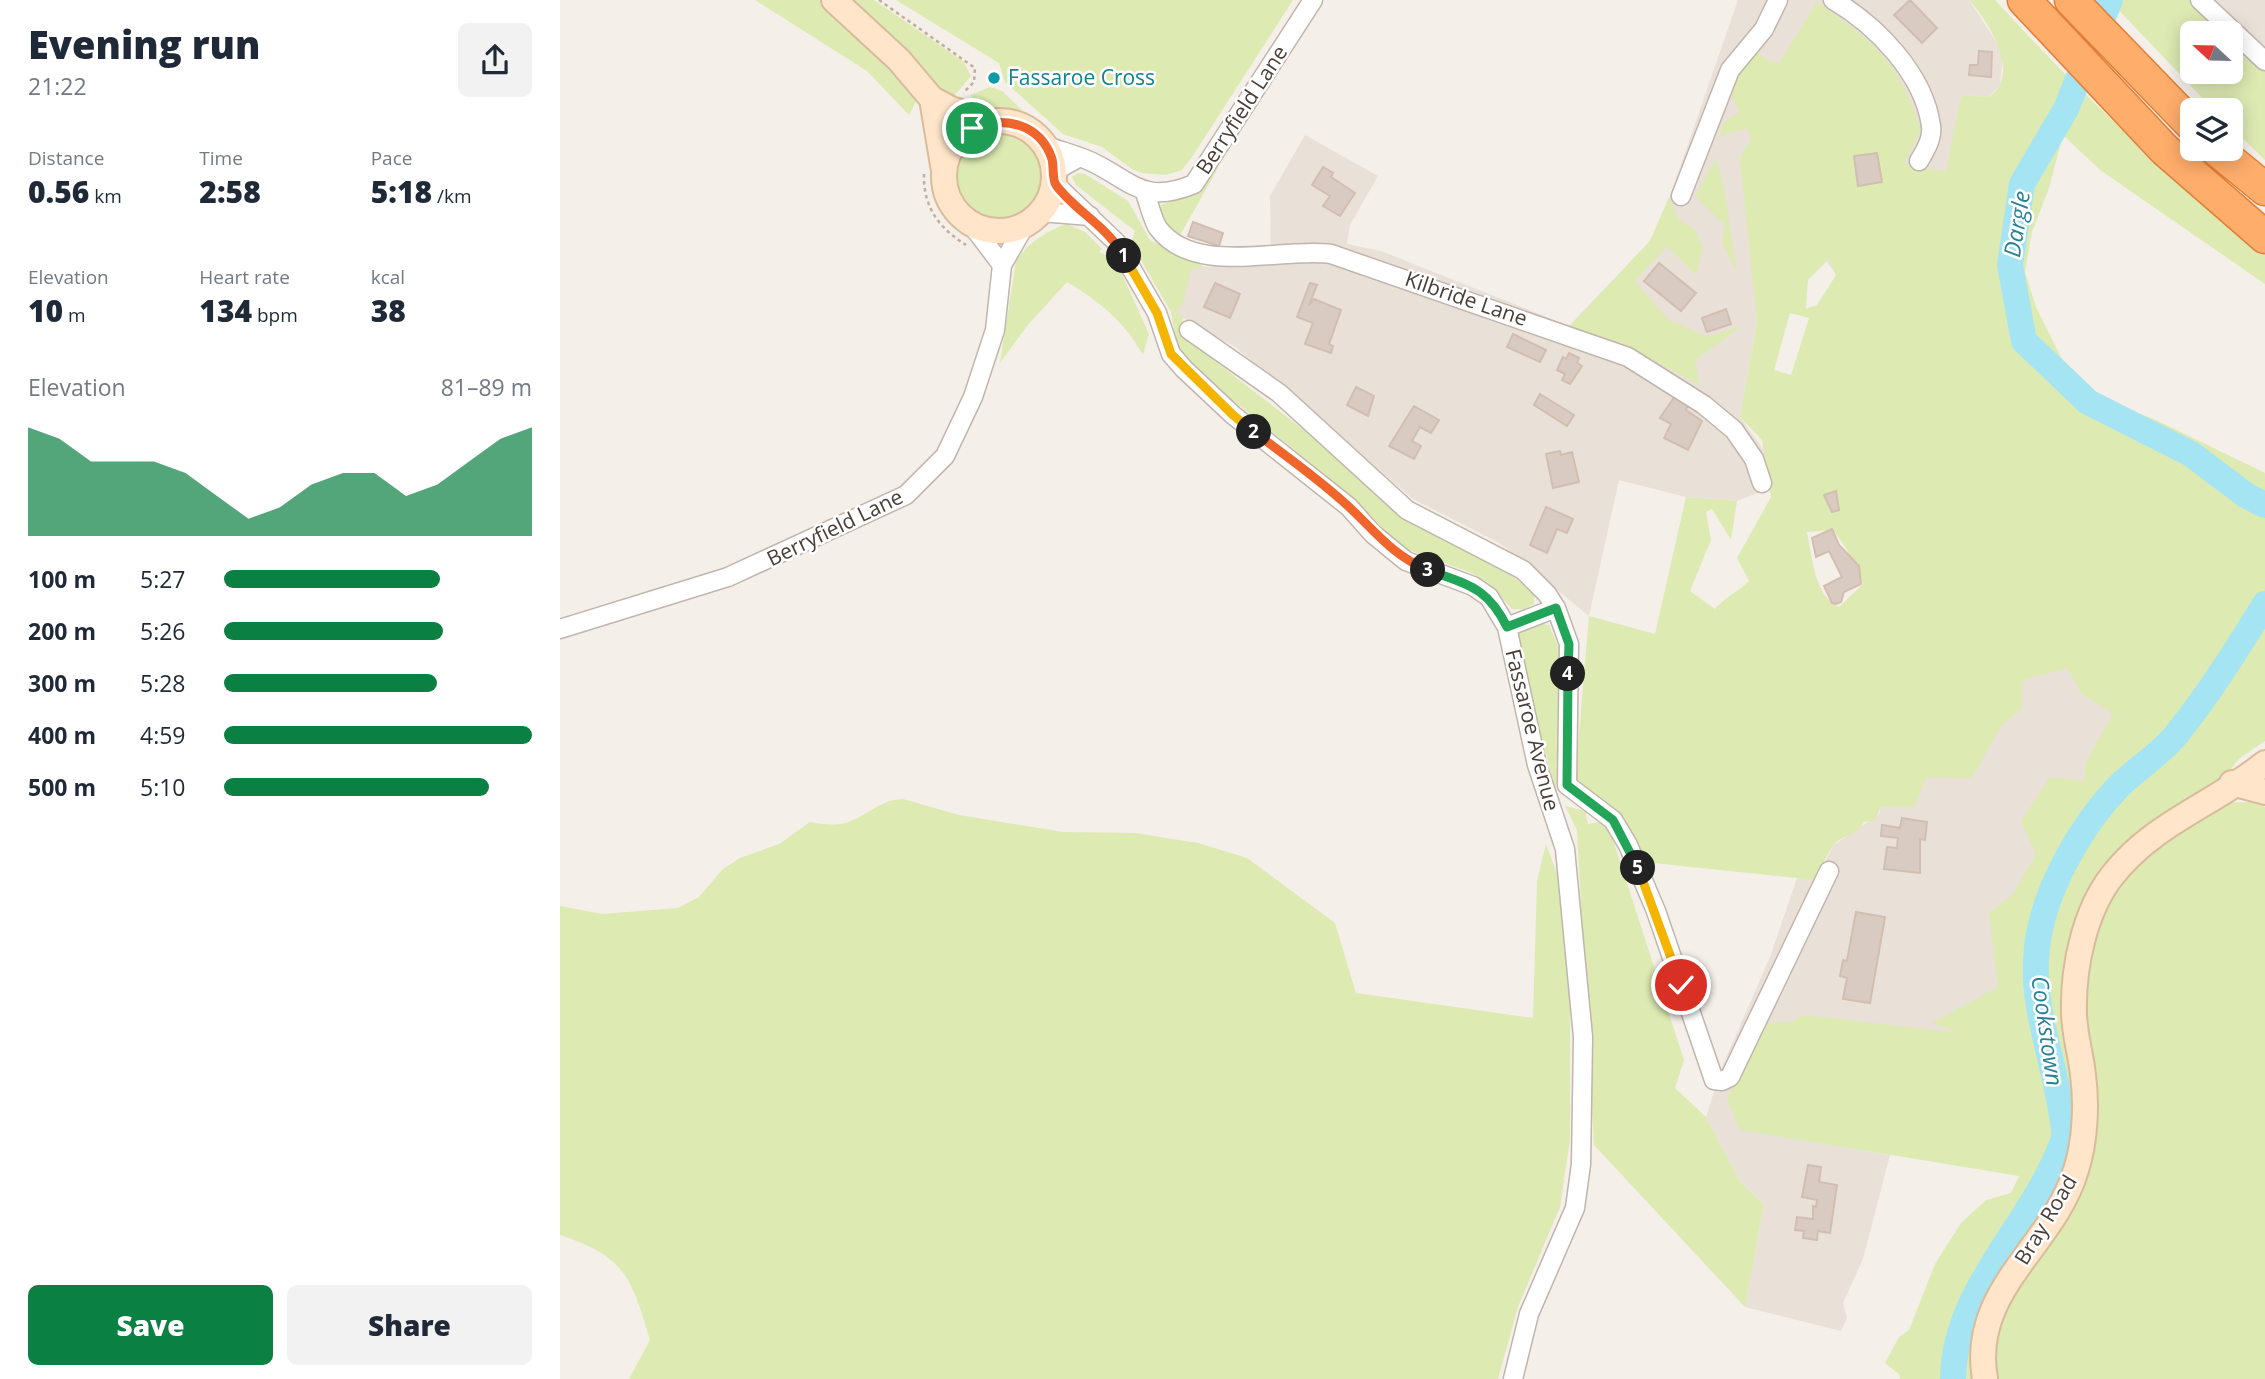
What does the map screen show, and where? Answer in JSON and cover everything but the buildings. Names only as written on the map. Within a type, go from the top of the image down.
[{"type":"highway","points":[[2024,0],[2165,150],[2265,237]]},
{"type":"highway","points":[[2076,5],[2180,113]]},
{"type":"highway","points":[[2231,161],[2265,189]]},
{"type":"main road","points":[[834,0],[899,60],[932,99],[951,109],[989,121],[1020,125],[1045,145],[1055,177],[1033,219],[1007,231],[989,231],[971,224],[950,202],[932,99]]},
{"type":"main road","points":[[944,171],[948,154],[958,139],[972,128],[989,121]]},
{"type":"main road","name":"Bray Road","points":[[1985,1379],[1981,1359],[1986,1324],[1996,1300],[2056,1211],[2076,1172],[2083,1137],[2084,1079],[2073,1013],[2077,963],[2091,915],[2111,877],[2156,831],[2265,762]]},
{"type":"main road","points":[[2232,783],[2265,792]]},
{"type":"street","name":"Berryfield Lane","points":[[1144,193],[1180,190],[1194,184],[1313,0]]},
{"type":"street","points":[[1681,196],[1730,69],[1764,29],[1777,0]]},
{"type":"street","points":[[1833,0],[1879,34],[1901,61],[1922,96],[1932,127],[1928,145],[1919,161]]},
{"type":"street","points":[[2200,0],[2265,61]]},
{"type":"street","points":[[1045,145],[1078,158],[1144,193]]},
{"type":"street","points":[[1055,177],[1078,158]]},
{"type":"street","name":"Fassaroe Avenue","points":[[1055,177],[1116,242],[1157,313],[1171,354],[1184,369],[1233,415],[1349,507],[1406,561],[1473,586],[1489,597],[1507,627],[1537,765],[1565,849],[1583,1037],[1581,1164],[1575,1208],[1529,1314],[1513,1379]]},
{"type":"street","name":"Kilbride Lane","points":[[1144,193],[1158,228],[1175,243],[1202,254],[1241,258],[1306,251],[1331,254],[1628,357],[1704,405],[1734,430],[1754,459],[1762,483]]},
{"type":"street","points":[[1033,219],[1090,216]]},
{"type":"street","name":"Berryfield Lane","points":[[560,629],[753,567],[906,495],[945,456],[972,397],[995,330],[1002,265],[1033,219]]},
{"type":"street","points":[[971,224],[1002,265]]},
{"type":"street","points":[[1189,330],[1279,393],[1407,510],[1523,570],[1556,608],[1569,644],[1567,785],[1613,820],[1628,845],[1656,911],[1714,1080],[1722,1082],[1730,1077],[1829,871]]},
{"type":"street","points":[[1507,627],[1556,608]]},
{"type":"shaded area","points":[[1738,0],[1969,0],[2003,52],[2000,85],[1989,97],[1961,95],[1947,172],[1846,287],[1748,158],[1757,322],[1740,417],[1776,467],[1775,486],[1737,501],[1686,497],[1619,480],[1589,616],[1501,544],[1413,499],[1235,347],[1176,314],[1191,268],[1271,262],[1270,196],[1305,135],[1378,176],[1350,225],[1347,244],[1381,251],[1569,326],[1650,241],[1663,216]]},
{"type":"shaded area","points":[[2214,0],[2265,0],[2265,76],[2244,49],[2244,21],[2211,21],[2201,15]]},
{"type":"shaded area","points":[[2062,619],[2165,682],[2019,1040],[1765,1023],[1740,1129],[1890,1155],[1863,1259],[1843,1303],[1847,1318],[1841,1331],[1745,1307],[1764,1205],[1740,1181],[1706,1117],[1722,1067],[1770,957],[1797,878],[1815,880],[1834,845],[1879,814],[1881,806],[1926,776],[1960,776]]},
{"type":"green space","points":[[755,0],[820,0],[889,62],[917,99],[909,115],[867,71]]},
{"type":"green space","points":[[851,0],[874,0],[964,62],[971,76],[954,96],[947,94]]},
{"type":"green space","points":[[896,0],[1293,0],[1192,157],[1182,170],[1166,175],[1142,173],[1102,147],[1063,134],[1005,82],[999,63]]},
{"type":"green space","points":[[1969,0],[1995,0],[2059,68],[2125,132],[2265,255],[2265,284],[2100,170],[2063,135],[2049,188],[2032,232],[2025,272],[2036,307],[2062,359],[2107,402],[2154,419],[2265,473],[2265,741],[2240,758],[2203,803],[2249,802],[2265,807],[2265,1379],[1900,1379],[1899,1374],[1885,1363],[1899,1337],[1909,1330],[1935,1264],[1961,1223],[1986,1200],[2011,1193],[2019,1176],[1740,1130],[1727,1099],[1765,1023],[1791,1022],[1803,1015],[1959,1033],[1932,1023],[1998,987],[1989,913],[2013,894],[2036,854],[2021,821],[2050,777],[2084,781],[2086,762],[2113,714],[2081,693],[2068,668],[2023,680],[2022,708],[2001,726],[1972,778],[1926,777],[1914,807],[1881,806],[1875,820],[1864,822],[1861,827],[1834,845],[1815,880],[1644,862],[1616,816],[1599,798],[1575,780],[1589,616],[1655,634],[1686,497],[1737,501],[1731,540],[1712,509],[1706,512],[1711,540],[1690,591],[1715,609],[1749,581],[1737,558],[1771,497],[1762,440],[1740,417],[1757,322],[1740,158],[1751,138],[1746,128],[1719,137],[1724,122],[1740,112],[1729,91],[1755,46],[1764,59],[1779,63],[1817,2],[1869,42],[1894,71],[1904,88],[1921,131],[1904,163],[1946,172],[1961,95],[1989,97],[1998,87],[2003,75],[1999,48]],"holes":[[[1829,259],[1836,275],[1817,305],[1806,309],[1808,280]],[[1790,313],[1809,318],[1791,375],[1774,370]],[[1833,530],[1846,548],[1863,584],[1839,607],[1831,602],[1819,585],[1807,532]]]},
{"type":"green space","points":[[2109,0],[2207,0],[2219,21],[2180,21],[2180,74]]},
{"type":"green space","points":[[2244,51],[2265,71],[2265,160],[2243,139],[2243,98],[2203,98],[2189,84],[2244,84]]},
{"type":"green space","points":[[990,87],[1002,91],[1025,113],[981,105],[970,95]]},
{"type":"green space","points":[[999,134],[1016,137],[1030,147],[1040,161],[1043,178],[1040,195],[1030,209],[1016,219],[999,222],[982,219],[968,209],[958,195],[955,178],[958,161],[968,147],[982,137]]},
{"type":"green space","points":[[1716,159],[1723,182],[1737,273],[1722,243],[1725,225],[1695,196]]},
{"type":"green space","points":[[1216,166],[1218,168],[1179,237],[1167,228],[1159,210],[1161,205],[1194,193]]},
{"type":"green space","points":[[1078,173],[1085,174],[1128,201],[1150,240],[1205,267],[1191,269],[1184,300],[1176,313],[1183,317],[1181,330],[1185,338],[1317,440],[1508,572],[1534,594],[1534,604],[1525,609],[1512,609],[1487,582],[1472,573],[1409,550],[1389,535],[1357,501],[1191,366],[1177,346],[1171,312],[1131,243],[1135,231],[1076,185],[1072,177]]},
{"type":"green space","points":[[1669,197],[1678,219],[1695,229],[1703,247],[1696,275],[1667,246],[1635,281],[1667,319],[1707,337],[1742,326],[1695,360],[1699,385],[1633,349],[1570,326],[1650,241]]},
{"type":"green space","points":[[1067,224],[1085,232],[1102,249],[1099,252],[1108,256],[1113,254],[1149,334],[1143,355],[1128,332],[1110,313],[1067,282],[1027,326],[1000,363],[1016,261],[1038,238]]},
{"type":"green space","points":[[1538,623],[1549,625],[1560,650],[1556,791],[1528,687],[1517,634],[1521,629]]},
{"type":"green space","points":[[903,799],[959,815],[1063,832],[1135,833],[1198,843],[1247,858],[1335,923],[1356,993],[1533,1018],[1537,881],[1546,844],[1559,879],[1570,993],[1570,1139],[1560,1207],[1518,1307],[1498,1379],[629,1379],[650,1340],[631,1285],[612,1261],[582,1243],[560,1235],[560,906],[602,914],[678,908],[699,897],[723,869],[740,858],[779,844],[810,822],[832,825],[845,823],[886,802]]},
{"type":"green space","points":[[1565,806],[1585,811],[1588,824],[1607,821],[1684,1060],[1675,1088],[1706,1117],[1740,1181],[1764,1205],[1745,1307],[1594,1145],[1577,830]]},
{"type":"waterway","name":"Dargle","points":[[2110,0],[2066,109],[2022,184],[2010,265],[2024,341],[2088,402],[2191,454],[2247,496],[2265,505]]},
{"type":"waterway","name":"Cookstown","points":[[1953,1379],[1957,1346],[1967,1315],[1981,1285],[2034,1200],[2063,1141],[2062,1116],[2041,1018],[2036,977],[2036,955],[2047,904],[2066,860],[2091,819],[2120,785],[2176,735],[2265,604]]},
{"type":"place","name":"Fassaroe Cross","points":[[994,78]]},
{"type":"route","points":[[972,128],[989,121],[1005,121],[1034,133],[1051,157],[1055,171],[1054,183],[1116,242],[1157,313],[1171,354],[1233,415],[1349,507],[1390,549],[1406,561],[1473,586],[1489,597],[1507,627],[1556,608],[1569,644],[1565,771],[1567,785],[1582,798],[1596,804],[1613,820],[1628,845],[1656,911],[1681,985]]}]
